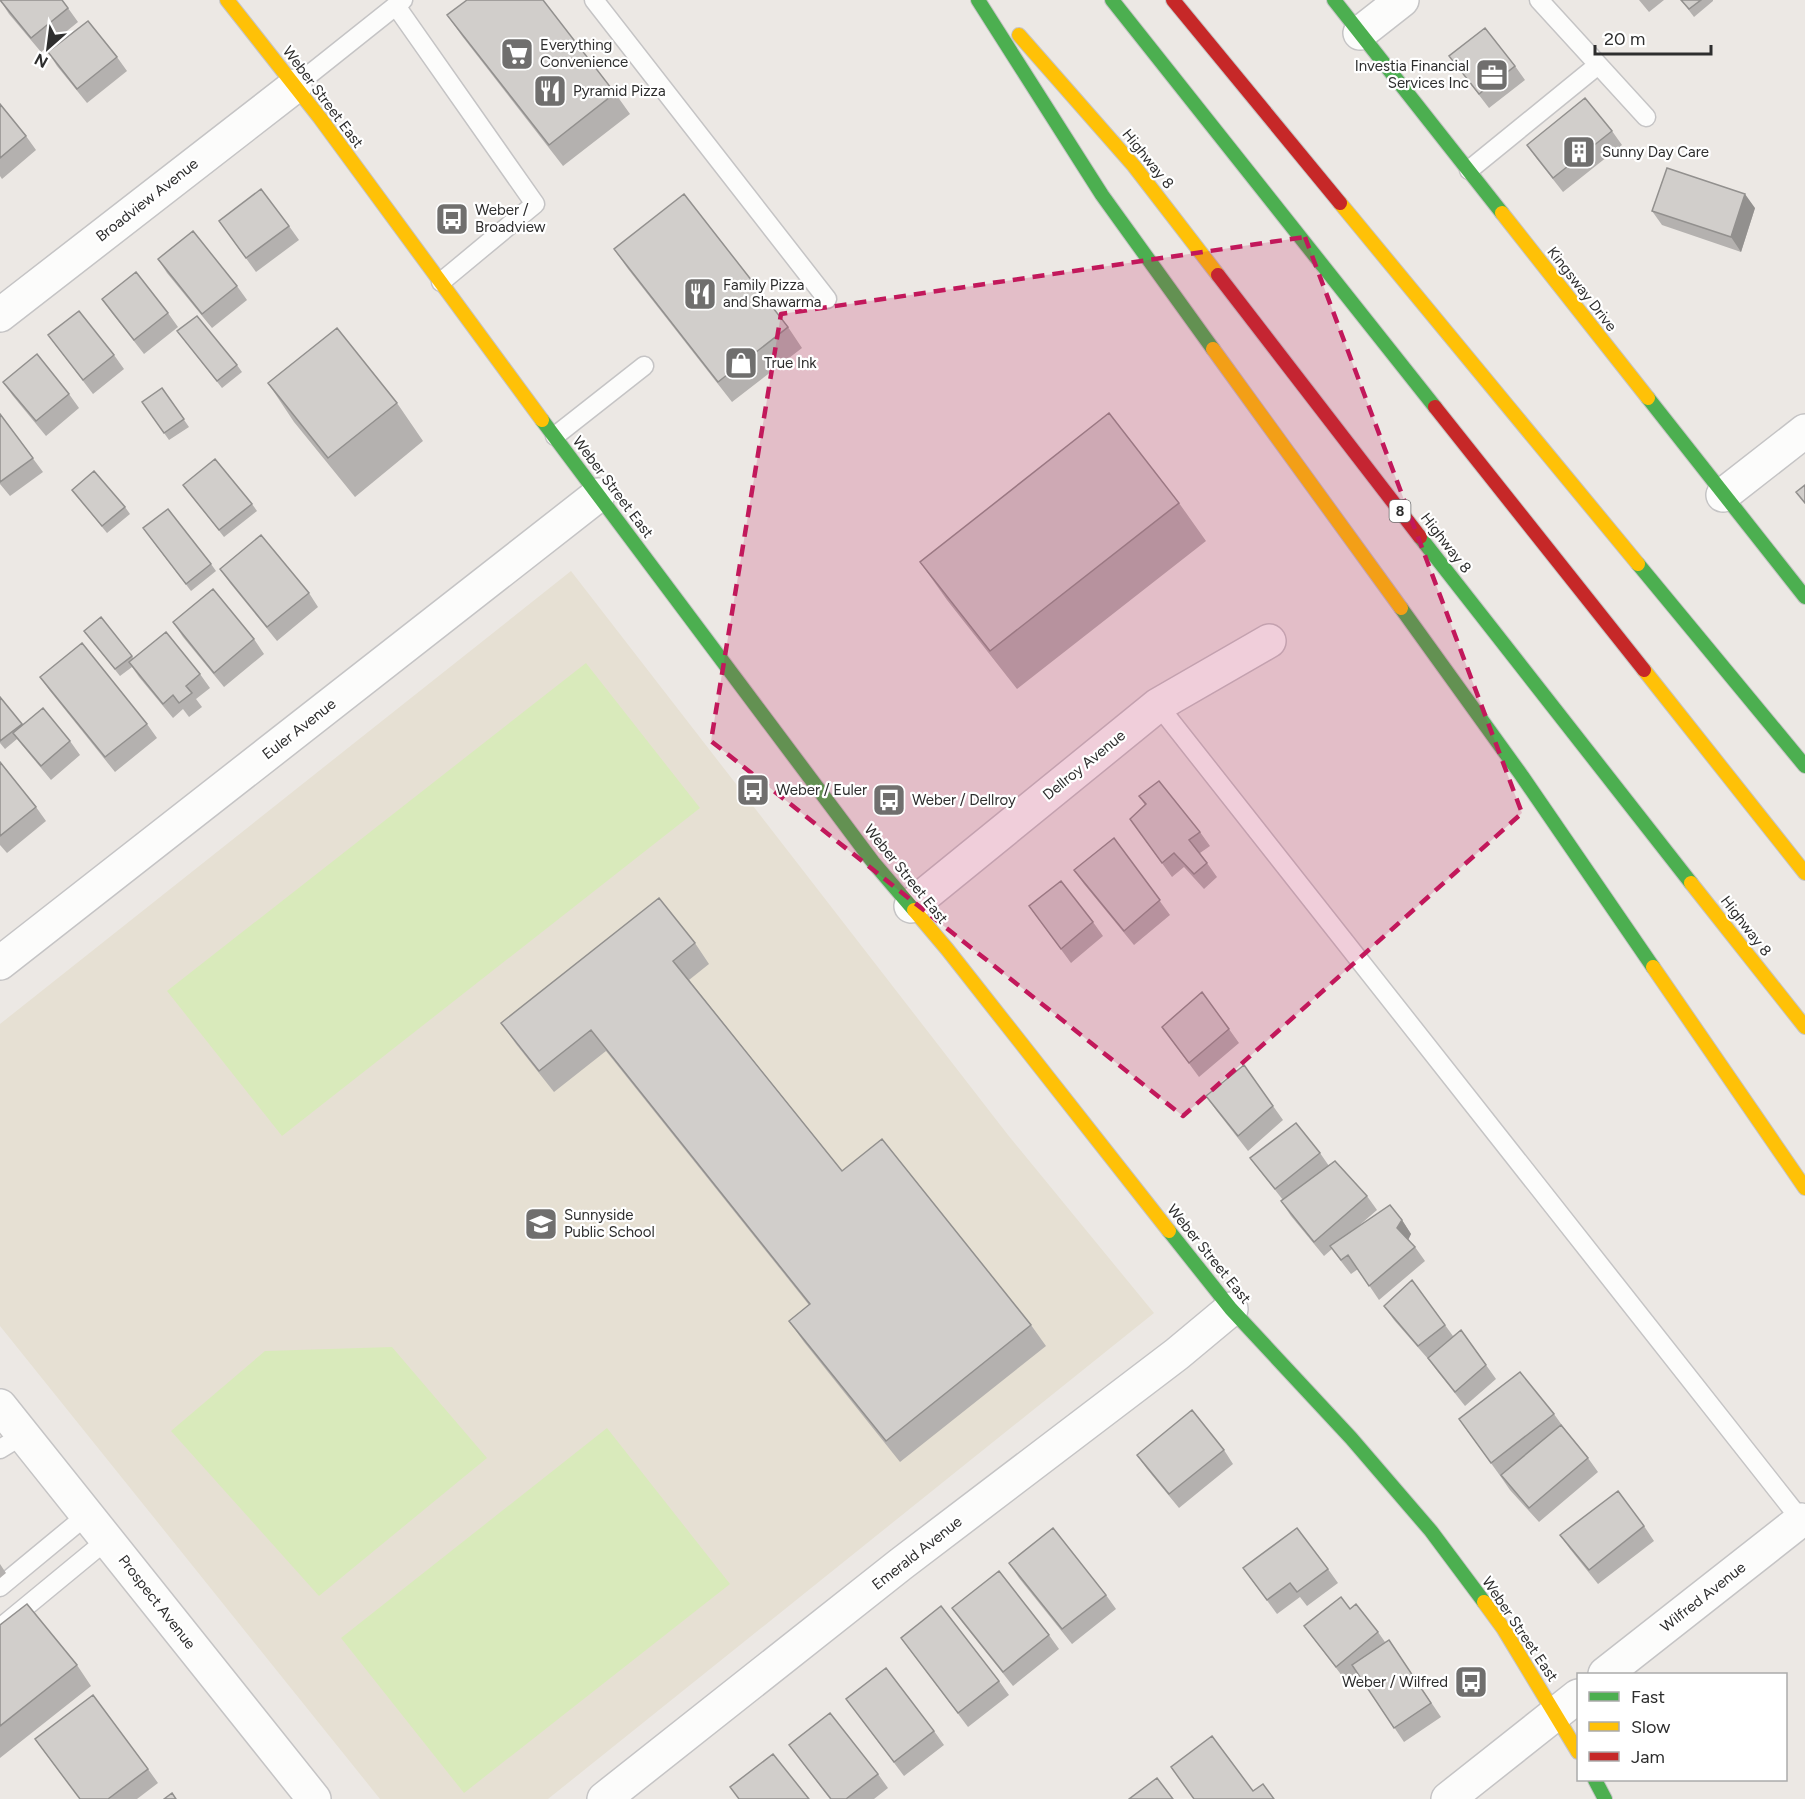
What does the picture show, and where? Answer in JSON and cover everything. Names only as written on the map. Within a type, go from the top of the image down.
[{"type":"main road","name":"Weber Street East","points":[[227,0],[295,86],[873,862],[911,906],[1231,1309],[1351,1438],[1431,1531],[1503,1628],[1567,1705],[1577,1748]]},
{"type":"main road","points":[[978,0],[1102,195],[1522,776],[1805,1188]]},
{"type":"main road","name":"Highway 8","points":[[988,0],[1134,166],[1530,679],[1805,1027]]},
{"type":"main road","points":[[1112,0],[1805,873]]},
{"type":"main road","points":[[1173,0],[1805,766]]},
{"type":"main road","name":"Kingsway Drive","points":[[1334,0],[1722,495],[1805,597]]},
{"type":"main road","points":[[1596,1781],[1605,1799]]},
{"type":"street","points":[[1360,33],[1402,0]]},
{"type":"street","name":"Broadview Avenue","points":[[0,315],[295,86]]},
{"type":"street","points":[[1722,495],[1805,431]]},
{"type":"street","name":"Euler Avenue","points":[[0,963],[598,495]]},
{"type":"street","name":"Dellroy Avenue","points":[[911,906],[1158,705],[1269,641]]},
{"type":"street","name":"Emerald Avenue","points":[[604,1799],[893,1570],[1177,1354],[1231,1309]]},
{"type":"street","name":"Prospect Avenue","points":[[0,1406],[12,1442],[97,1527],[314,1799]]},
{"type":"street","name":"Wilfred Avenue","points":[[1606,1673],[1801,1520]]},
{"type":"street","points":[[1448,1799],[1567,1705]]},
{"type":"lane","points":[[594,0],[827,299]]},
{"type":"lane","points":[[1539,0],[1646,117]]},
{"type":"lane","points":[[295,86],[400,3],[535,204],[441,282]]},
{"type":"lane","points":[[1469,170],[1598,65]]},
{"type":"lane","points":[[555,436],[644,366]]},
{"type":"lane","points":[[1158,705],[1801,1520]]},
{"type":"lane","points":[[0,1587],[97,1527]]},
{"type":"lane","points":[[0,1628],[97,1527]]},
{"type":"highlighted area","points":[[1305,237],[1522,813],[1183,1116],[711,741],[781,314]]},
{"type":"shaded area","name":"Sunnyside Public School","points":[[571,571],[1008,1135],[1154,1313],[548,1799],[380,1799],[0,1326],[0,1024]]},
{"type":"green space","points":[[586,663],[700,808],[282,1136],[167,991]]},
{"type":"green space","points":[[392,1347],[487,1458],[319,1596],[171,1431],[265,1351]]},
{"type":"green space","points":[[607,1428],[730,1584],[464,1793],[341,1638]]},
{"type":"building","points":[[0,0],[62,0],[68,8],[31,38]]},
{"type":"building","points":[[467,0],[543,0],[615,93],[549,145],[447,15]]},
{"type":"building","points":[[1681,0],[1701,0],[1689,9]]},
{"type":"building","points":[[88,21],[117,57],[77,89],[48,52]]},
{"type":"building","name":"Investia Financial Services Inc","points":[[1485,28],[1515,66],[1479,94],[1449,56]]},
{"type":"building","points":[[1585,98],[1612,131],[1553,178],[1527,145]]},
{"type":"building","points":[[0,104],[26,136],[0,158]]},
{"type":"building","points":[[1667,168],[1745,194],[1731,237],[1652,211]]},
{"type":"building","points":[[261,189],[289,226],[246,258],[219,221]]},
{"type":"building","points":[[684,194],[788,327],[718,382],[614,249]]},
{"type":"building","points":[[193,231],[237,286],[202,314],[158,259]]},
{"type":"building","points":[[136,272],[168,313],[134,340],[102,299]]},
{"type":"building","points":[[79,311],[114,355],[83,380],[48,335]]},
{"type":"building","points":[[197,316],[237,365],[217,381],[177,331]]},
{"type":"building","points":[[337,328],[397,403],[328,458],[268,383]]},
{"type":"building","points":[[37,354],[69,394],[36,421],[3,382]]},
{"type":"building","points":[[162,388],[184,419],[164,433],[142,402]]},
{"type":"building","points":[[1109,413],[1179,503],[990,651],[920,562]]},
{"type":"building","points":[[0,414],[33,458],[0,482]]},
{"type":"building","points":[[215,459],[252,504],[219,530],[183,485]]},
{"type":"building","points":[[94,471],[125,507],[102,526],[72,490]]},
{"type":"building","points":[[1805,485],[1805,503],[1796,492]]},
{"type":"building","points":[[168,509],[211,564],[186,584],[143,528]]},
{"type":"building","points":[[261,535],[309,593],[267,627],[220,569]]},
{"type":"building","points":[[213,589],[254,639],[214,673],[173,622]]},
{"type":"building","points":[[101,617],[132,656],[115,669],[84,631]]},
{"type":"building","points":[[166,632],[200,674],[186,686],[192,693],[179,703],[173,695],[163,704],[129,662]]},
{"type":"building","points":[[82,643],[147,724],[105,757],[40,677]]},
{"type":"building","points":[[0,697],[22,724],[0,741]]},
{"type":"building","points":[[43,708],[70,741],[41,766],[13,733]]},
{"type":"building","points":[[0,762],[36,807],[0,836]]},
{"type":"building","points":[[1159,781],[1200,832],[1189,840],[1207,863],[1194,874],[1174,853],[1162,863],[1130,819],[1146,804],[1139,796]]},
{"type":"building","points":[[1114,838],[1160,900],[1124,931],[1074,870]]},
{"type":"building","points":[[1061,881],[1093,922],[1061,949],[1029,906]]},
{"type":"building","points":[[659,898],[695,943],[673,961],[842,1171],[882,1139],[1031,1325],[886,1441],[789,1321],[810,1304],[591,1030],[539,1071],[501,1023]]},
{"type":"building","points":[[1202,992],[1229,1029],[1189,1063],[1162,1027]]},
{"type":"building","points":[[1244,1065],[1273,1106],[1238,1136],[1206,1096]]},
{"type":"building","points":[[1296,1123],[1320,1153],[1275,1189],[1250,1158]]},
{"type":"building","points":[[1335,1161],[1367,1196],[1314,1242],[1281,1201]]},
{"type":"building","points":[[1390,1205],[1402,1220],[1397,1228],[1415,1247],[1369,1286],[1348,1255],[1341,1260],[1330,1246]]},
{"type":"building","points":[[1412,1280],[1445,1325],[1418,1346],[1384,1306]]},
{"type":"building","points":[[1461,1330],[1486,1365],[1455,1392],[1428,1358]]},
{"type":"building","points":[[1520,1372],[1554,1414],[1491,1463],[1459,1419]]},
{"type":"building","points":[[1192,1410],[1224,1450],[1169,1494],[1137,1455]]},
{"type":"building","points":[[1561,1425],[1588,1458],[1529,1508],[1501,1475]]},
{"type":"building","points":[[1618,1491],[1644,1526],[1589,1570],[1560,1535]]},
{"type":"building","points":[[1053,1528],[1106,1595],[1062,1629],[1009,1563]]},
{"type":"building","points":[[1297,1528],[1328,1569],[1297,1592],[1290,1583],[1267,1600],[1243,1568]]},
{"type":"building","points":[[999,1571],[1049,1635],[1003,1672],[952,1608]]},
{"type":"building","points":[[1341,1597],[1350,1609],[1356,1604],[1378,1632],[1336,1667],[1304,1626]]},
{"type":"building","points":[[27,1604],[77,1665],[0,1726],[0,1625]]},
{"type":"building","points":[[941,1606],[999,1681],[958,1713],[901,1638]]},
{"type":"building","points":[[1389,1640],[1431,1703],[1394,1728],[1352,1665]]},
{"type":"building","points":[[886,1668],[934,1731],[894,1762],[846,1699]]},
{"type":"building","points":[[93,1695],[148,1769],[108,1799],[80,1799],[35,1739]]},
{"type":"building","points":[[830,1713],[878,1774],[846,1799],[831,1799],[789,1745]]},
{"type":"building","points":[[1212,1736],[1253,1791],[1263,1784],[1274,1799],[1194,1799],[1171,1767]]},
{"type":"building","points":[[773,1754],[809,1799],[739,1799],[730,1787]]},
{"type":"building","points":[[1157,1778],[1173,1799],[1129,1799]]},
{"type":"building","points":[[172,1793],[176,1799],[164,1799]]},
{"type":"traffic: fast","points":[[978,0],[1102,195],[1213,349]]},
{"type":"traffic: fast","points":[[1112,0],[1435,407]]},
{"type":"traffic: fast","points":[[1334,0],[1502,213]]},
{"type":"traffic: fast","points":[[1648,398],[1805,597]]},
{"type":"traffic: fast","points":[[542,420],[873,862],[914,910]]},
{"type":"traffic: fast","points":[[1420,537],[1691,883]]},
{"type":"traffic: fast","points":[[1638,564],[1805,766]]},
{"type":"traffic: fast","points":[[1401,608],[1522,776],[1653,967]]},
{"type":"traffic: fast","points":[[1169,1231],[1231,1309],[1351,1438],[1431,1531],[1484,1602]]},
{"type":"traffic: fast","points":[[1596,1781],[1605,1799]]},
{"type":"traffic: slow","points":[[227,0],[320,118],[542,420]]},
{"type":"traffic: slow","points":[[1019,35],[1134,166],[1218,275]]},
{"type":"traffic: slow","points":[[1340,203],[1638,564]]},
{"type":"traffic: slow","points":[[1502,213],[1648,398]]},
{"type":"traffic: slow","points":[[1213,349],[1401,608]]},
{"type":"traffic: slow","points":[[1644,670],[1805,873]]},
{"type":"traffic: slow","points":[[1691,883],[1805,1027]]},
{"type":"traffic: slow","points":[[914,910],[1169,1231]]},
{"type":"traffic: slow","points":[[1653,967],[1805,1188]]},
{"type":"traffic: slow","points":[[1484,1602],[1503,1628],[1577,1750]]},
{"type":"traffic: jam","points":[[1173,0],[1340,203]]},
{"type":"traffic: jam","points":[[1218,275],[1420,537]]},
{"type":"traffic: jam","points":[[1435,407],[1644,670]]},
{"type":"place","name":"Everything Convenience","points":[[517,54]]},
{"type":"place","name":"Investia Financial Services Inc","points":[[1492,75]]},
{"type":"place","name":"Pyramid Pizza","points":[[550,91]]},
{"type":"place","name":"Sunny Day Care","points":[[1579,152]]},
{"type":"place","name":"Weber / Broadview","points":[[452,219]]},
{"type":"place","name":"Family Pizza and Shawarma","points":[[700,294]]},
{"type":"place","name":"True Ink","points":[[741,363]]},
{"type":"place","name":"Weber / Euler","points":[[753,790]]},
{"type":"place","name":"Weber / Dellroy","points":[[889,800]]},
{"type":"place","name":"Sunnyside Public School","points":[[541,1224]]},
{"type":"place","name":"Weber / Wilfred","points":[[1471,1682]]}]
